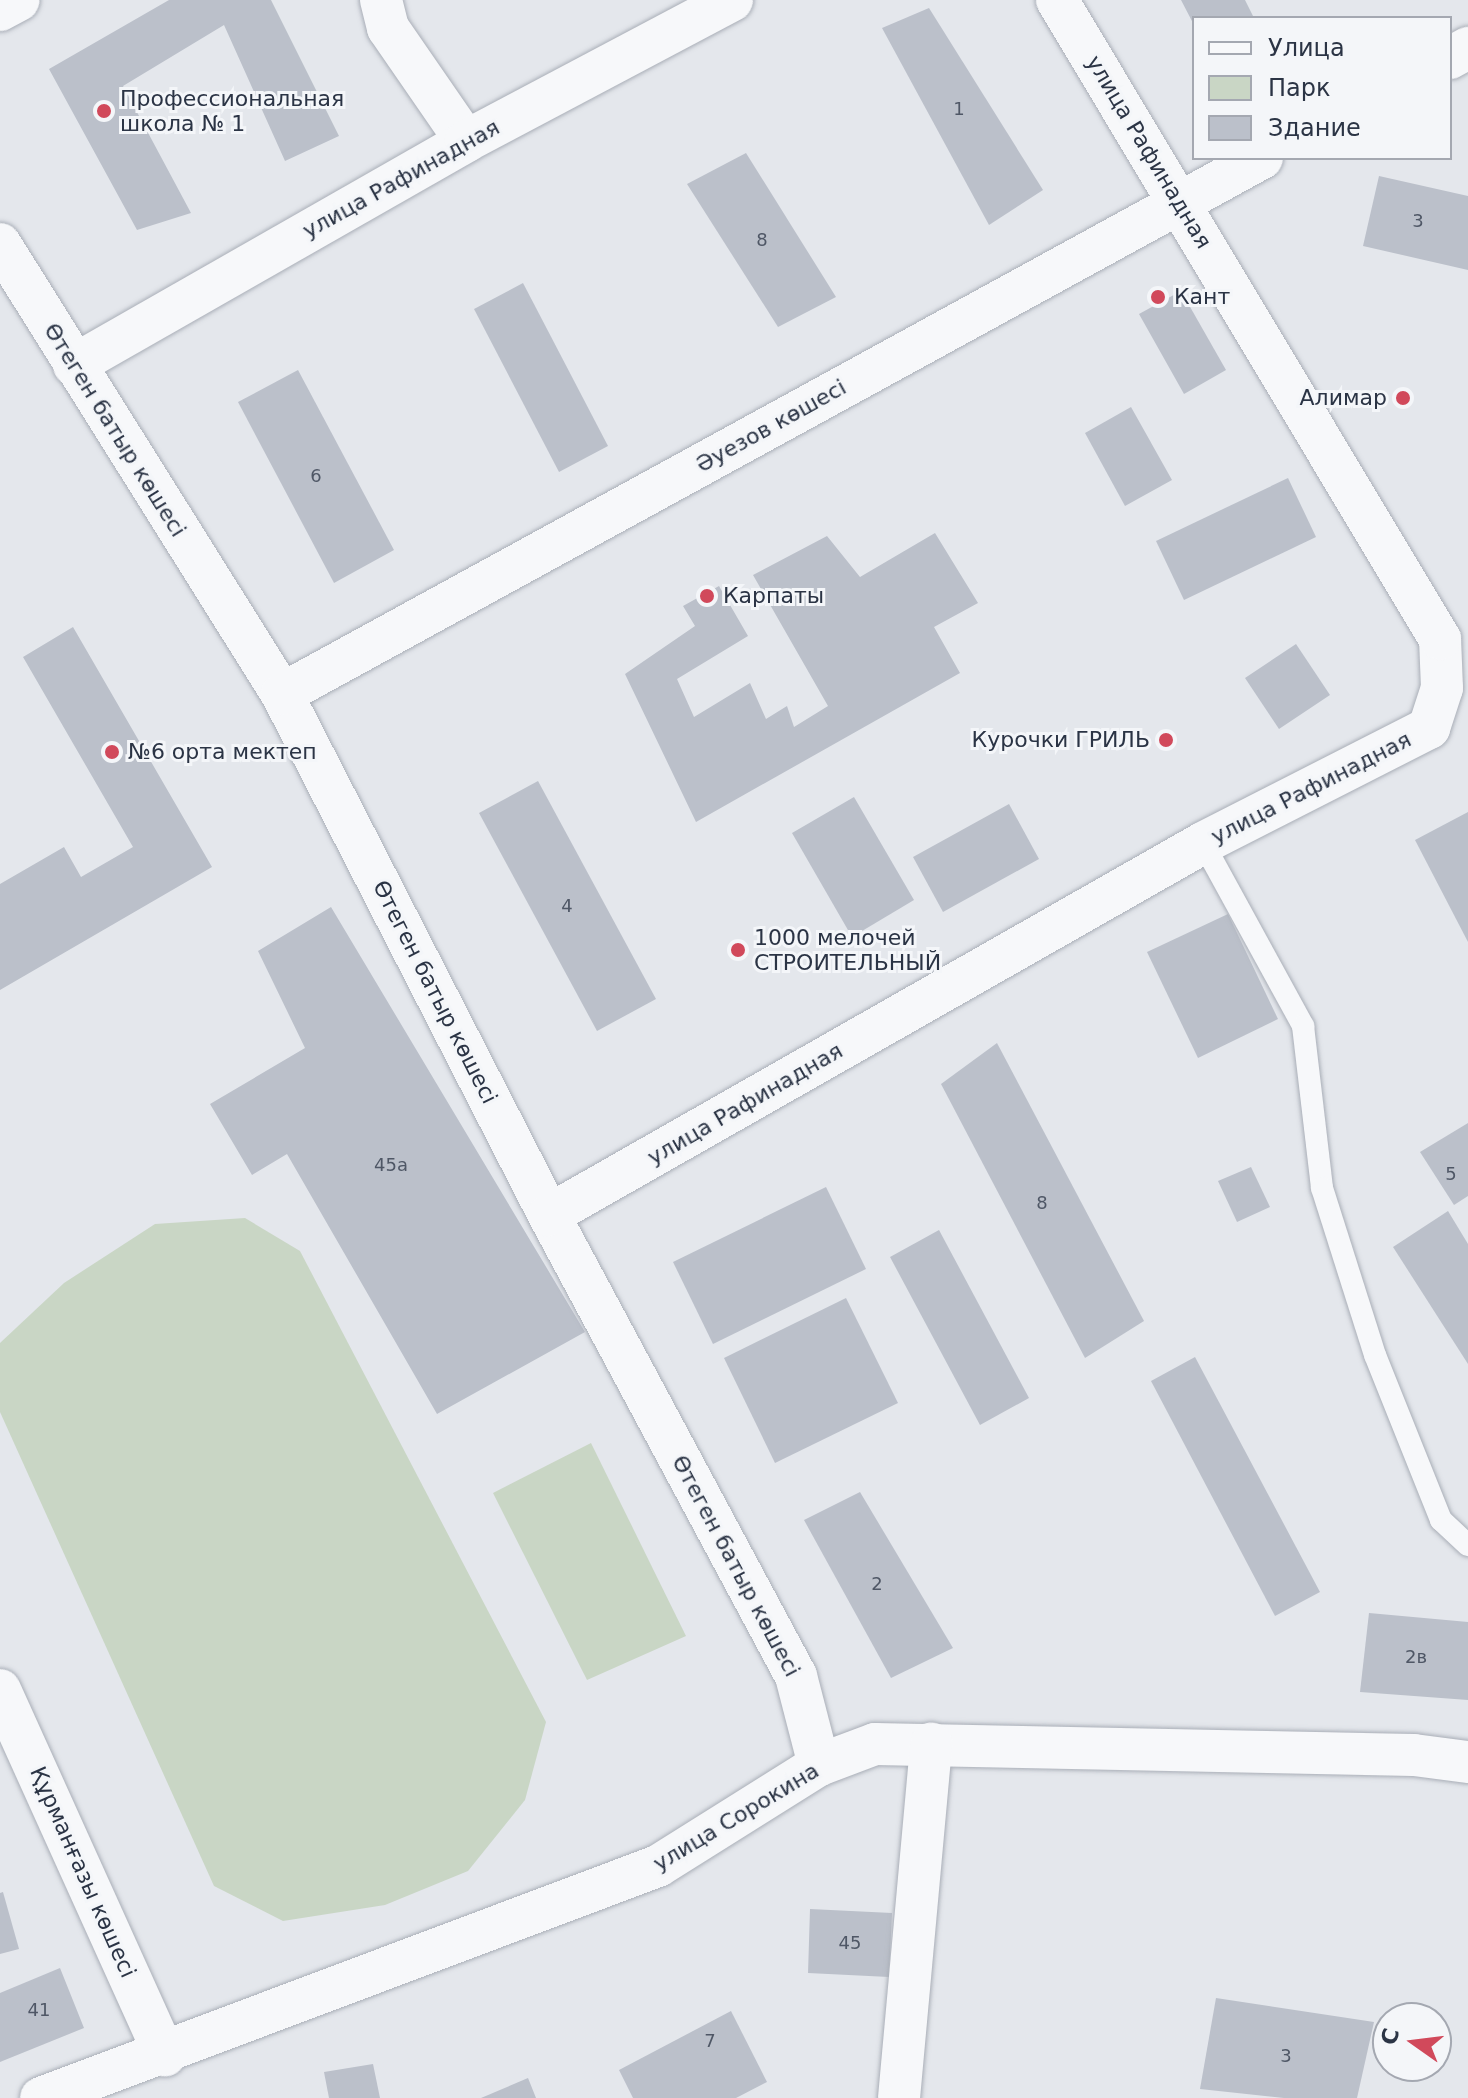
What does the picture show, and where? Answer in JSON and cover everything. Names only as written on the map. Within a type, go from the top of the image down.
[{"type":"street","points":[[0,10],[19,0]]},
{"type":"street","points":[[381,0],[388,28],[466,141]]},
{"type":"street","name":"улица Рафинадная","points":[[74,365],[466,141],[732,0]]},
{"type":"street","name":"улица Рафинадная","points":[[549,1215],[1203,843],[1429,728],[1442,688],[1440,639],[1057,0]]},
{"type":"street","name":"Әуезов көшесі","points":[[282,694],[1258,160]]},
{"type":"street","name":"Өтеген батыр көшесі","points":[[0,244],[282,694],[549,1215],[796,1676],[819,1765]]},
{"type":"street","name":"Құрманғазы көшесі","points":[[0,1690],[165,2055]]},
{"type":"street","points":[[899,2098],[931,1743]]},
{"type":"street","name":"улица Сорокина","points":[[41,2098],[165,2055],[658,1866],[819,1765],[875,1744],[1414,1755],[1468,1762]]},
{"type":"lane","points":[[1203,843],[1303,1026],[1322,1188],[1341,1249],[1375,1355],[1441,1520],[1468,1545]]},
{"type":"green space","points":[[245,1218],[300,1251],[546,1722],[525,1800],[468,1871],[385,1905],[283,1921],[214,1886],[0,1412],[0,1343],[64,1283],[155,1224]]},
{"type":"green space","points":[[591,1443],[686,1636],[587,1680],[493,1493]]},
{"type":"building","name":"Профессиональная школа № 1","points":[[169,0],[271,0],[339,136],[285,161],[224,25],[123,86],[191,213],[137,230],[49,69]]},
{"type":"building","points":[[1181,0],[1245,0],[1253,16],[1192,16],[1192,21]]},
{"type":"building","points":[[929,8],[1043,190],[989,225],[882,28]]},
{"type":"building","points":[[746,153],[836,297],[778,327],[687,184]]},
{"type":"building","points":[[1379,176],[1468,196],[1468,270],[1363,246]]},
{"type":"building","points":[[523,283],[608,446],[559,472],[474,309]]},
{"type":"building","points":[[1181,291],[1226,370],[1184,394],[1139,314]]},
{"type":"building","points":[[298,370],[394,550],[334,583],[238,402]]},
{"type":"building","points":[[1131,407],[1172,480],[1125,506],[1085,433]]},
{"type":"building","points":[[1288,478],[1316,537],[1184,600],[1156,541]]},
{"type":"building","points":[[935,533],[978,603],[934,627],[960,673],[696,822],[625,674],[695,626],[683,606],[719,586],[748,636],[677,679],[694,717],[750,683],[766,719],[787,706],[794,727],[828,706],[753,575],[827,536],[860,577]]},
{"type":"building","name":"№6 орта мектеп","points":[[73,627],[212,867],[0,990],[0,884],[64,847],[81,877],[133,847],[23,657]]},
{"type":"building","points":[[1296,644],[1330,695],[1279,729],[1245,678]]},
{"type":"building","points":[[538,781],[656,999],[597,1031],[479,813]]},
{"type":"building","points":[[854,797],[914,900],[852,937],[792,833]]},
{"type":"building","points":[[1009,804],[1039,859],[943,912],[913,857]]},
{"type":"building","points":[[1468,812],[1468,942],[1415,840]]},
{"type":"building","points":[[331,907],[585,1332],[437,1414],[287,1154],[252,1175],[210,1104],[305,1048],[258,951]]},
{"type":"building","points":[[1228,914],[1278,1019],[1198,1058],[1147,952]]},
{"type":"building","points":[[997,1043],[1144,1321],[1085,1358],[941,1084]]},
{"type":"building","points":[[1468,1123],[1468,1196],[1454,1205],[1420,1152]]},
{"type":"building","points":[[1251,1167],[1270,1207],[1237,1222],[1218,1181]]},
{"type":"building","points":[[826,1187],[866,1269],[713,1344],[673,1262]]},
{"type":"building","points":[[1448,1211],[1468,1244],[1468,1364],[1393,1247]]},
{"type":"building","points":[[939,1230],[1029,1398],[980,1425],[890,1257]]},
{"type":"building","points":[[846,1298],[898,1403],[775,1463],[724,1358]]},
{"type":"building","points":[[1195,1357],[1320,1592],[1275,1616],[1151,1381]]},
{"type":"building","points":[[860,1492],[953,1648],[891,1678],[804,1520]]},
{"type":"building","points":[[1369,1613],[1468,1622],[1468,1700],[1360,1692]]},
{"type":"building","points":[[3,1892],[19,1949],[0,1954],[0,1893]]},
{"type":"building","points":[[810,1909],[892,1913],[889,1977],[808,1973]]},
{"type":"building","points":[[60,1968],[84,2028],[0,2062],[0,1993]]},
{"type":"building","points":[[1216,1998],[1372,2022],[1357,2098],[1284,2098],[1200,2089]]},
{"type":"building","points":[[731,2011],[767,2082],[736,2098],[633,2098],[619,2070]]},
{"type":"building","points":[[373,2064],[380,2098],[329,2098],[324,2072]]},
{"type":"building","points":[[528,2078],[536,2098],[481,2098]]},
{"type":"place","name":"Профессиональная школа № 1","points":[[104,111]]},
{"type":"place","name":"Кант","points":[[1158,297]]},
{"type":"place","name":"Алимар","points":[[1403,398]]},
{"type":"place","name":"Карпаты","points":[[707,596]]},
{"type":"place","name":"Курочки ГРИЛЬ","points":[[1166,740]]},
{"type":"place","name":"№6 орта мектеп","points":[[112,752]]},
{"type":"place","name":"1000 мелочей СТРОИТЕЛЬНЫЙ","points":[[738,950]]}]
